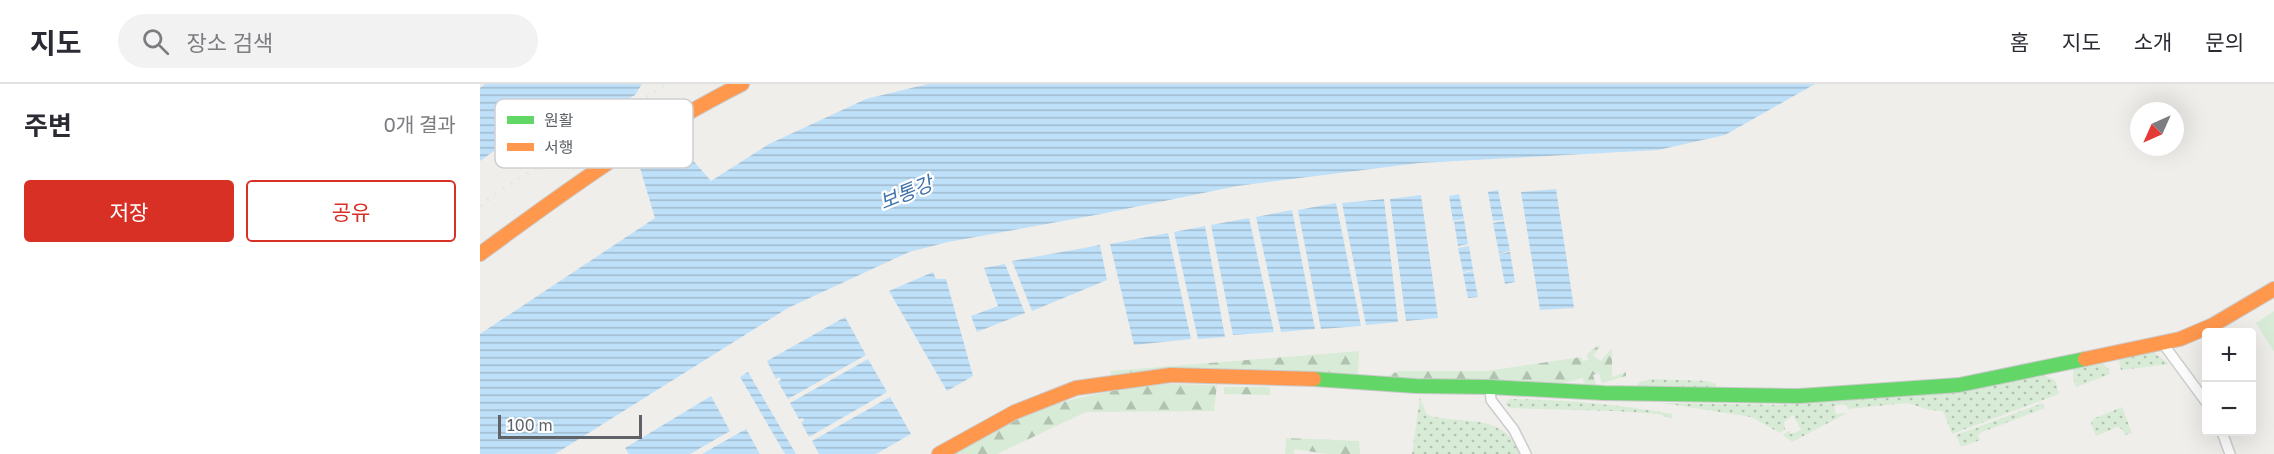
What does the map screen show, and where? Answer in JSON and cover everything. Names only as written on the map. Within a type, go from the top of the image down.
[{"type":"street","points":[[693,109],[742,84]]},
{"type":"street","points":[[480,254],[599,168]]},
{"type":"street","points":[[939,454],[1015,412],[1076,388],[1171,375],[1314,379],[1416,386],[1604,393],[1773,396],[1931,388],[2164,345],[2206,327],[2274,289]]},
{"type":"street","points":[[2164,345],[2202,397]]},
{"type":"street","points":[[1490,387],[1491,400],[1514,430],[1526,454]]},
{"type":"street","points":[[2223,436],[2230,454]]},
{"type":"green space","points":[[2274,311],[2274,352],[2256,323]]},
{"type":"green space","points":[[1599,345],[1600,347],[1593,356],[1601,361],[1612,348],[1612,377],[1626,372],[1626,376],[1602,383],[1599,373],[1593,375],[1596,385],[1584,384],[1583,378],[1556,385],[1381,378],[1399,371],[1487,371],[1581,357],[1583,361],[1588,360],[1587,354]]},
{"type":"green space","points":[[1359,351],[1358,377],[1144,373],[1112,377],[1110,371]]},
{"type":"green space","points":[[2152,351],[2169,364],[2121,370],[2119,362],[2121,358]]},
{"type":"green space","points":[[2100,362],[2108,368],[2110,374],[2076,387],[2073,378],[2074,369]]},
{"type":"green space","points":[[2043,375],[2055,380],[2059,394],[1952,434],[1943,411],[1930,410],[1907,403],[1848,409],[1846,404],[1834,406],[1836,414],[1847,413],[1792,442],[1783,435],[1789,431],[1791,434],[1801,430],[1793,415],[1784,422],[1785,429],[1780,433],[1751,417],[1663,403],[1779,405],[1934,394]]},
{"type":"green space","points":[[1650,379],[1707,381],[1716,384],[1716,391],[1638,388],[1638,383]]},
{"type":"green space","points":[[1165,384],[1217,385],[1214,411],[1086,412],[997,454],[952,454],[1008,422],[1053,405],[1108,392]]},
{"type":"green space","points":[[1224,387],[1270,387],[1270,395],[1224,394]]},
{"type":"green space","points":[[1420,397],[1426,413],[1430,416],[1494,426],[1514,441],[1522,454],[1412,454]]},
{"type":"green space","points":[[1510,399],[1631,408],[1672,414],[1672,419],[1659,414],[1615,411],[1510,408],[1505,404]]},
{"type":"green space","points":[[2043,403],[2045,408],[1982,432],[1978,435],[1980,440],[1961,447],[1956,435]]},
{"type":"green space","points":[[2122,407],[2132,433],[2125,435],[2122,429],[2117,427],[2096,436],[2091,424],[2093,419]]},
{"type":"green space","points":[[1286,438],[1359,441],[1360,454],[1327,454],[1294,449],[1294,454],[1285,454]]},
{"type":"water","points":[[485,84],[642,84],[635,95],[628,99],[495,99],[495,150],[480,161],[480,88]]},
{"type":"water","name":"보통강","points":[[928,84],[1815,84],[1725,135],[1658,150],[1419,163],[1237,186],[948,242],[909,252],[788,308],[555,454],[480,454],[480,334],[655,218],[640,168],[693,168],[693,161],[711,181],[769,144],[866,99]]},
{"type":"water","points":[[1556,189],[1574,308],[1540,310],[1521,192]]},
{"type":"water","points":[[1498,190],[1504,220],[1493,221],[1488,192]]},
{"type":"water","points":[[1459,194],[1464,219],[1453,221],[1449,196]]},
{"type":"water","points":[[1421,195],[1438,318],[1406,321],[1390,199]]},
{"type":"water","points":[[1384,199],[1398,322],[1366,325],[1342,203]]},
{"type":"water","points":[[1336,203],[1361,326],[1321,329],[1298,210]]},
{"type":"water","points":[[1292,210],[1315,329],[1281,332],[1256,217]]},
{"type":"water","points":[[1249,218],[1274,332],[1233,335],[1211,225]]},
{"type":"water","points":[[1464,220],[1468,244],[1458,246],[1454,222]]},
{"type":"water","points":[[1504,221],[1510,251],[1499,253],[1493,223]]},
{"type":"water","points":[[1205,226],[1225,337],[1198,339],[1174,232]]},
{"type":"water","points":[[1168,233],[1191,339],[1134,345],[1110,244]]},
{"type":"water","points":[[1100,245],[1107,280],[1032,311],[1012,261]]},
{"type":"water","points":[[1469,246],[1473,270],[1463,272],[1458,248]]},
{"type":"water","points":[[1510,252],[1515,282],[1505,284],[1499,254]]},
{"type":"water","points":[[1005,264],[1025,313],[977,332],[971,316],[998,306],[984,268]]},
{"type":"water","points":[[1473,271],[1478,297],[1468,298],[1463,273]]},
{"type":"water","points":[[933,272],[936,279],[946,279],[973,376],[947,391],[889,291]]},
{"type":"water","points":[[845,317],[866,355],[788,399],[778,382],[781,380],[779,377],[776,379],[767,361]]},
{"type":"water","points":[[868,359],[887,392],[809,437],[801,422],[804,421],[803,418],[799,419],[790,403]]},
{"type":"water","points":[[748,372],[796,454],[785,454],[740,377]]},
{"type":"water","points":[[711,396],[730,431],[690,454],[629,454],[625,448]]},
{"type":"water","points":[[890,397],[911,434],[876,454],[819,454],[812,441]]},
{"type":"water","points":[[746,429],[760,454],[702,454]]},
{"type":"railway","points":[[644,99],[667,84]]},
{"type":"railway","points":[[480,206],[536,168]]},
{"type":"traffic: fast","points":[[1314,379],[1416,386],[1604,393],[1799,396],[1959,385],[2085,359]]},
{"type":"traffic: slow","points":[[693,110],[742,84]]},
{"type":"traffic: slow","points":[[480,254],[601,168]]},
{"type":"traffic: slow","points":[[2085,359],[2180,339],[2213,325],[2274,289]]},
{"type":"traffic: slow","points":[[939,454],[1015,412],[1076,388],[1171,375],[1314,379]]}]
